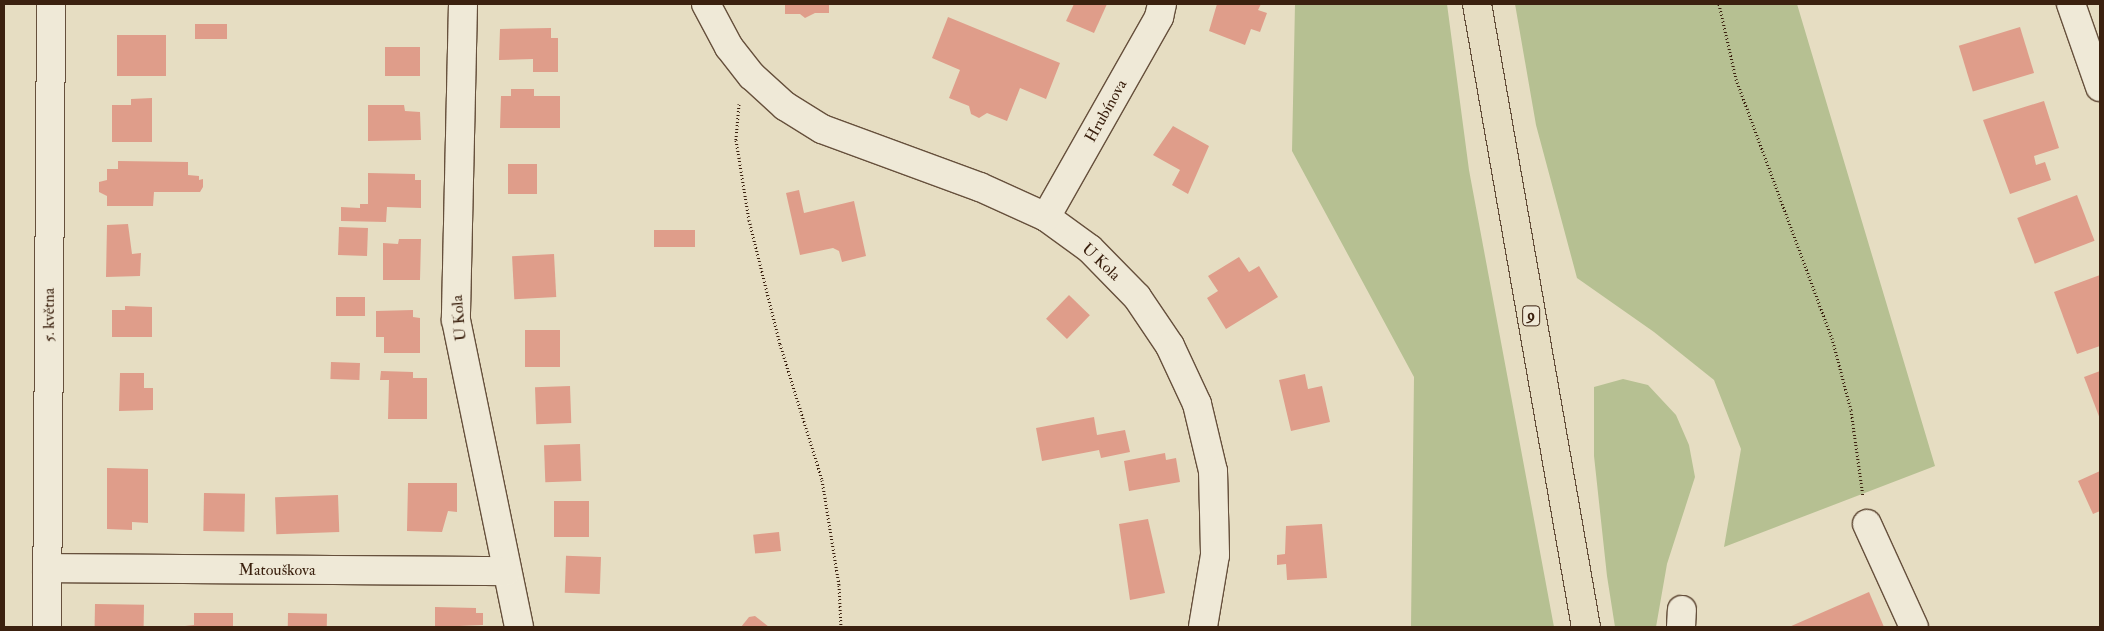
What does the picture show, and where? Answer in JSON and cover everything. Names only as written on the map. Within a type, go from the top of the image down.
[{"type":"main road","name":"9","points":[[1478,4],[1586,627]]},
{"type":"street","name":"5. května","points":[[47,627],[51,4]]},
{"type":"street","name":"U Kola","points":[[463,4],[456,320],[519,627]]},
{"type":"street","name":"U Kola","points":[[706,4],[729,47],[752,76],[785,106],[822,129],[980,187],[1046,217],[1090,249],[1137,297],[1170,346],[1197,404],[1213,471],[1215,555],[1203,627]]},
{"type":"street","name":"Hrubínova","points":[[1046,217],[1158,17],[1162,4]]},
{"type":"street","points":[[2083,17],[2100,87]]},
{"type":"street","points":[[1867,524],[1914,627]]},
{"type":"street","name":"Matouškova","points":[[47,568],[507,571]]},
{"type":"path","points":[[1719,4],[1736,79],[1832,338],[1851,410],[1867,524]]},
{"type":"path","points":[[752,76],[742,94],[736,114],[736,140],[749,220],[778,334],[822,480],[839,585],[841,627]]},
{"type":"green space","points":[[1295,4],[1447,4],[1469,170],[1554,627],[1411,627],[1414,377],[1292,151]]},
{"type":"green space","points":[[1515,4],[1797,4],[1935,466],[1724,547],[1741,449],[1714,380],[1654,332],[1577,278],[1536,125]]},
{"type":"green space","points":[[1623,379],[1648,385],[1676,415],[1689,445],[1695,477],[1667,564],[1656,627],[1615,627],[1607,576],[1594,456],[1594,387]]},
{"type":"building","points":[[785,4],[829,4],[829,13],[815,13],[805,18],[800,14],[785,14]]},
{"type":"building","points":[[1074,4],[1107,4],[1094,33],[1066,21]]},
{"type":"building","points":[[1217,4],[1261,4],[1258,10],[1267,13],[1260,32],[1251,29],[1245,45],[1209,31]]},
{"type":"building","points":[[948,17],[1060,63],[1046,99],[1020,88],[1007,121],[987,113],[979,118],[971,114],[969,106],[949,98],[960,70],[932,58]]},
{"type":"building","points":[[195,24],[227,24],[227,39],[195,39]]},
{"type":"building","points":[[2020,27],[2034,73],[1973,92],[1959,46]]},
{"type":"building","points":[[551,28],[551,38],[558,38],[558,72],[533,72],[533,59],[499,60],[500,29]]},
{"type":"building","points":[[117,35],[166,35],[166,76],[117,76]]},
{"type":"building","points":[[385,47],[420,47],[420,76],[385,76]]},
{"type":"building","points":[[511,89],[534,89],[534,96],[560,96],[560,128],[500,128],[501,96],[511,96]]},
{"type":"building","points":[[152,98],[152,142],[112,142],[112,105],[131,105],[131,99]]},
{"type":"building","points":[[2044,101],[2059,148],[2034,156],[2036,165],[2045,162],[2051,180],[2010,194],[1983,120]]},
{"type":"building","points":[[368,105],[404,105],[405,111],[420,112],[421,140],[368,141]]},
{"type":"building","points":[[1173,126],[1209,146],[1188,194],[1172,185],[1180,170],[1153,155]]},
{"type":"building","points":[[118,161],[188,162],[188,175],[199,176],[199,180],[203,179],[203,187],[200,192],[154,192],[153,206],[107,206],[107,196],[99,192],[99,182],[107,180],[107,169],[118,169]]},
{"type":"building","points":[[508,164],[537,164],[537,194],[508,194]]},
{"type":"building","points":[[368,173],[415,174],[415,180],[421,180],[421,208],[387,207],[386,222],[341,221],[341,207],[360,208],[360,204],[368,204]]},
{"type":"building","points":[[799,190],[804,213],[854,201],[866,256],[842,262],[839,251],[833,248],[800,255],[786,193]]},
{"type":"building","points":[[2077,195],[2095,241],[2035,264],[2017,218]]},
{"type":"building","points":[[128,224],[132,254],[141,253],[140,276],[106,277],[107,225]]},
{"type":"building","points":[[339,227],[368,228],[367,256],[338,255]]},
{"type":"building","points":[[654,230],[695,230],[695,247],[654,247]]},
{"type":"building","points":[[399,239],[421,239],[420,280],[383,280],[383,243],[398,244]]},
{"type":"building","points":[[554,254],[556,297],[514,299],[512,256]]},
{"type":"building","points":[[1239,257],[1249,272],[1259,266],[1278,297],[1226,329],[1207,298],[1218,291],[1208,276]]},
{"type":"building","points":[[2100,275],[2100,346],[2077,354],[2054,292]]},
{"type":"building","points":[[1069,295],[1090,315],[1067,339],[1046,319]]},
{"type":"building","points":[[336,297],[365,297],[365,316],[336,316]]},
{"type":"building","points":[[125,306],[152,307],[152,337],[112,337],[112,310],[125,310]]},
{"type":"building","points":[[413,310],[413,317],[420,318],[420,353],[384,353],[384,337],[376,337],[376,311]]},
{"type":"building","points":[[525,330],[560,330],[560,367],[525,367]]},
{"type":"building","points":[[331,362],[360,363],[359,380],[330,379]]},
{"type":"building","points":[[381,371],[413,372],[413,378],[427,378],[427,419],[388,419],[389,380],[380,380]]},
{"type":"building","points":[[2100,371],[2100,419],[2084,377]]},
{"type":"building","points":[[120,373],[144,373],[144,388],[153,388],[153,410],[119,411]]},
{"type":"building","points":[[1305,374],[1308,389],[1322,386],[1330,422],[1291,431],[1279,380]]},
{"type":"building","points":[[570,386],[571,423],[536,424],[535,387]]},
{"type":"building","points":[[1094,417],[1097,435],[1125,430],[1130,452],[1101,458],[1099,450],[1042,461],[1036,428]]},
{"type":"building","points":[[580,444],[581,481],[545,482],[544,445]]},
{"type":"building","points":[[1165,453],[1166,460],[1176,458],[1180,482],[1129,491],[1124,461]]},
{"type":"building","points":[[107,468],[148,469],[148,523],[132,522],[132,530],[107,529]]},
{"type":"building","points":[[2100,471],[2100,511],[2093,514],[2078,481]]},
{"type":"building","points":[[408,483],[457,483],[457,512],[448,511],[442,532],[407,531]]},
{"type":"building","points":[[204,493],[245,494],[244,532],[203,531]]},
{"type":"building","points":[[338,495],[339,532],[276,534],[275,497]]},
{"type":"building","points":[[554,501],[589,501],[589,537],[554,537]]},
{"type":"building","points":[[1148,519],[1165,593],[1130,600],[1119,524]]},
{"type":"building","points":[[1322,524],[1327,578],[1287,580],[1286,564],[1277,565],[1277,555],[1285,554],[1286,526]]},
{"type":"building","points":[[779,532],[781,551],[755,554],[753,535]]},
{"type":"building","points":[[566,556],[601,557],[600,594],[565,593]]},
{"type":"building","points":[[1869,592],[1884,627],[1789,627]]},
{"type":"building","points":[[95,604],[144,605],[144,627],[95,627]]},
{"type":"building","points":[[435,607],[476,608],[476,613],[483,613],[483,625],[435,627]]},
{"type":"building","points":[[194,613],[233,613],[233,627],[176,627],[194,625]]},
{"type":"building","points":[[288,613],[327,614],[327,627],[288,627]]},
{"type":"building","points":[[755,616],[769,627],[741,627],[749,617]]}]
